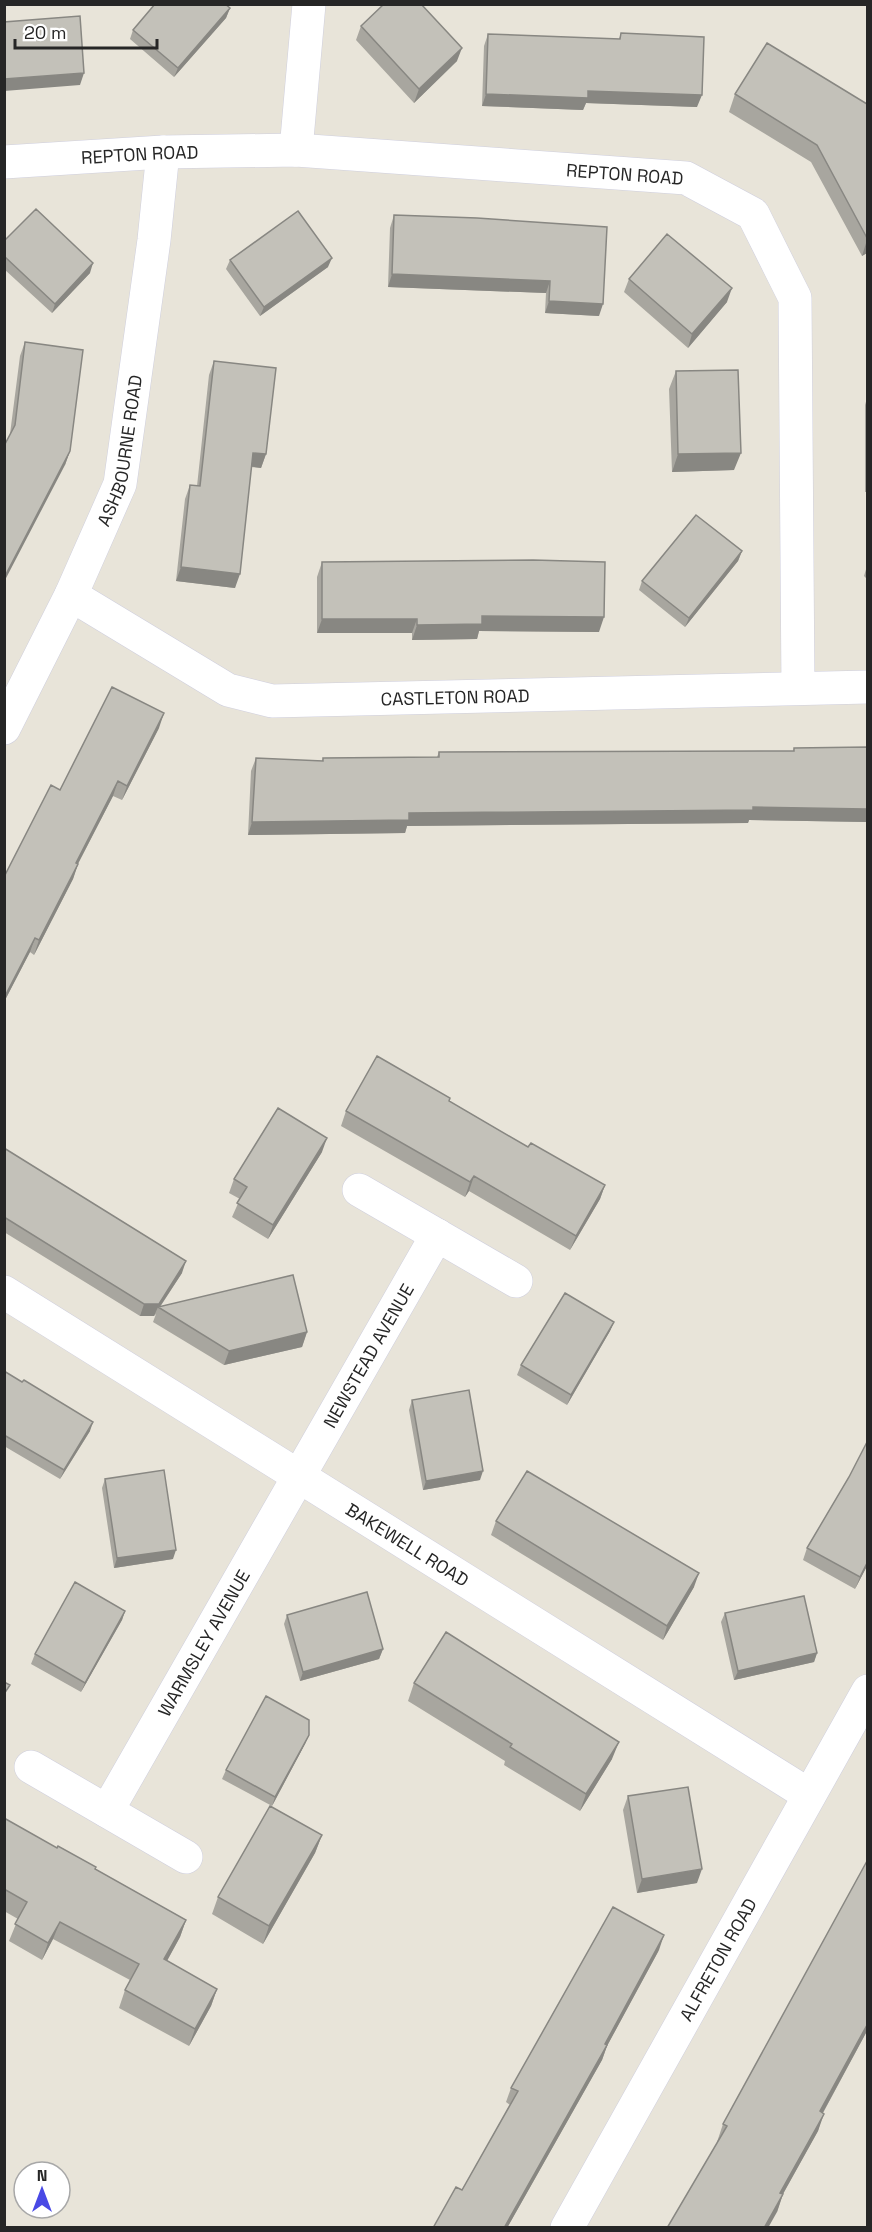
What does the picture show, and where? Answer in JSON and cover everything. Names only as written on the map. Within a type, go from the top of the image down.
[{"type":"street","points":[[296,150],[309,4]]},
{"type":"street","name":"REPTON ROAD","points":[[4,162],[163,152],[296,150],[686,178],[753,214],[795,298],[798,688]]},
{"type":"street","name":"ASHBOURNE ROAD","points":[[4,728],[71,595],[120,484],[154,240],[163,152]]},
{"type":"street","name":"CASTLETON ROAD","points":[[71,595],[228,690],[272,701],[867,687]]},
{"type":"street","points":[[359,1190],[516,1281]]},
{"type":"street","name":"NEWSTEAD AVENUE","points":[[301,1476],[437,1236]]},
{"type":"street","name":"BAKEWELL ROAD","points":[[4,1292],[809,1795]]},
{"type":"street","name":"WARMSLEY AVENUE","points":[[107,1812],[301,1476]]},
{"type":"street","name":"ALFRETON ROAD","points":[[567,2228],[867,1691]]},
{"type":"street","points":[[31,1767],[186,1857]]},
{"type":"building","points":[[155,4],[225,4],[230,8],[178,68],[133,30]]},
{"type":"building","points":[[384,4],[421,4],[462,48],[419,89],[361,26]]},
{"type":"building","points":[[80,16],[84,73],[4,79],[4,22]]},
{"type":"building","points":[[621,33],[704,37],[702,95],[588,91],[588,98],[486,94],[488,34],[620,39]]},
{"type":"building","points":[[767,43],[867,104],[867,238],[817,145],[735,94]]},
{"type":"building","points":[[36,209],[93,263],[55,304],[4,256],[4,241]]},
{"type":"building","points":[[298,211],[332,258],[264,307],[230,260]]},
{"type":"building","points":[[394,215],[607,227],[603,304],[549,301],[550,281],[392,274]]},
{"type":"building","points":[[667,234],[732,288],[692,334],[629,279]]},
{"type":"building","points":[[25,342],[83,350],[70,451],[4,578],[4,446],[15,425]]},
{"type":"building","points":[[214,361],[276,368],[266,454],[253,453],[240,574],[181,567],[190,485],[200,486]]},
{"type":"building","points":[[738,370],[741,453],[678,454],[676,371]]},
{"type":"building","points":[[696,515],[742,551],[689,618],[642,581]]},
{"type":"building","points":[[533,560],[605,562],[604,617],[482,616],[482,624],[417,625],[417,619],[322,619],[322,562]]},
{"type":"building","points":[[112,687],[164,713],[127,786],[118,781],[39,940],[35,938],[4,998],[4,877],[51,785],[60,790]]},
{"type":"building","points":[[867,747],[867,809],[753,807],[753,810],[409,813],[409,820],[252,822],[256,758],[323,761],[323,758],[439,757],[439,752],[794,751],[794,748]]},
{"type":"building","points":[[377,1056],[528,1147],[531,1143],[605,1185],[576,1236],[474,1176],[470,1182],[346,1111]]},
{"type":"building","points":[[278,1108],[327,1138],[273,1225],[237,1203],[247,1187],[234,1179]]},
{"type":"building","points":[[4,1148],[186,1261],[159,1304],[144,1304],[4,1217]]},
{"type":"building","points":[[293,1275],[307,1332],[229,1351],[158,1307]]},
{"type":"building","points":[[565,1293],[614,1322],[571,1395],[521,1365]]},
{"type":"building","points":[[4,1371],[22,1382],[24,1380],[93,1422],[64,1470],[4,1435]]},
{"type":"building","points":[[469,1390],[483,1471],[426,1481],[412,1400]]},
{"type":"building","points":[[867,1442],[867,1563],[860,1577],[807,1548]]},
{"type":"building","points":[[164,1470],[176,1550],[117,1558],[105,1479]]},
{"type":"building","points":[[527,1471],[699,1573],[667,1626],[496,1521]]},
{"type":"building","points":[[75,1582],[125,1611],[85,1683],[35,1654]]},
{"type":"building","points":[[367,1592],[383,1649],[303,1672],[287,1615]]},
{"type":"building","points":[[804,1596],[817,1653],[738,1671],[725,1613]]},
{"type":"building","points":[[446,1632],[619,1742],[586,1794],[510,1747],[512,1744],[414,1683]]},
{"type":"building","points":[[4,1682],[10,1685],[4,1694]]},
{"type":"building","points":[[266,1696],[309,1720],[309,1735],[275,1797],[226,1770]]},
{"type":"building","points":[[688,1787],[702,1869],[642,1879],[628,1796]]},
{"type":"building","points":[[270,1806],[322,1835],[269,1926],[218,1897]]},
{"type":"building","points":[[4,1818],[96,1867],[95,1869],[186,1920],[164,1959],[217,1989],[195,2029],[125,1990],[139,1964],[60,1922],[48,1943],[15,1924],[27,1902],[4,1889]]},
{"type":"building","points":[[867,1861],[867,2025],[820,2111],[824,2114],[780,2193],[783,2194],[764,2228],[667,2228],[727,2126],[723,2124]]},
{"type":"building","points":[[613,1907],[664,1935],[605,2044],[607,2045],[504,2228],[433,2228],[456,2187],[462,2190],[518,2091],[511,2088]]}]
